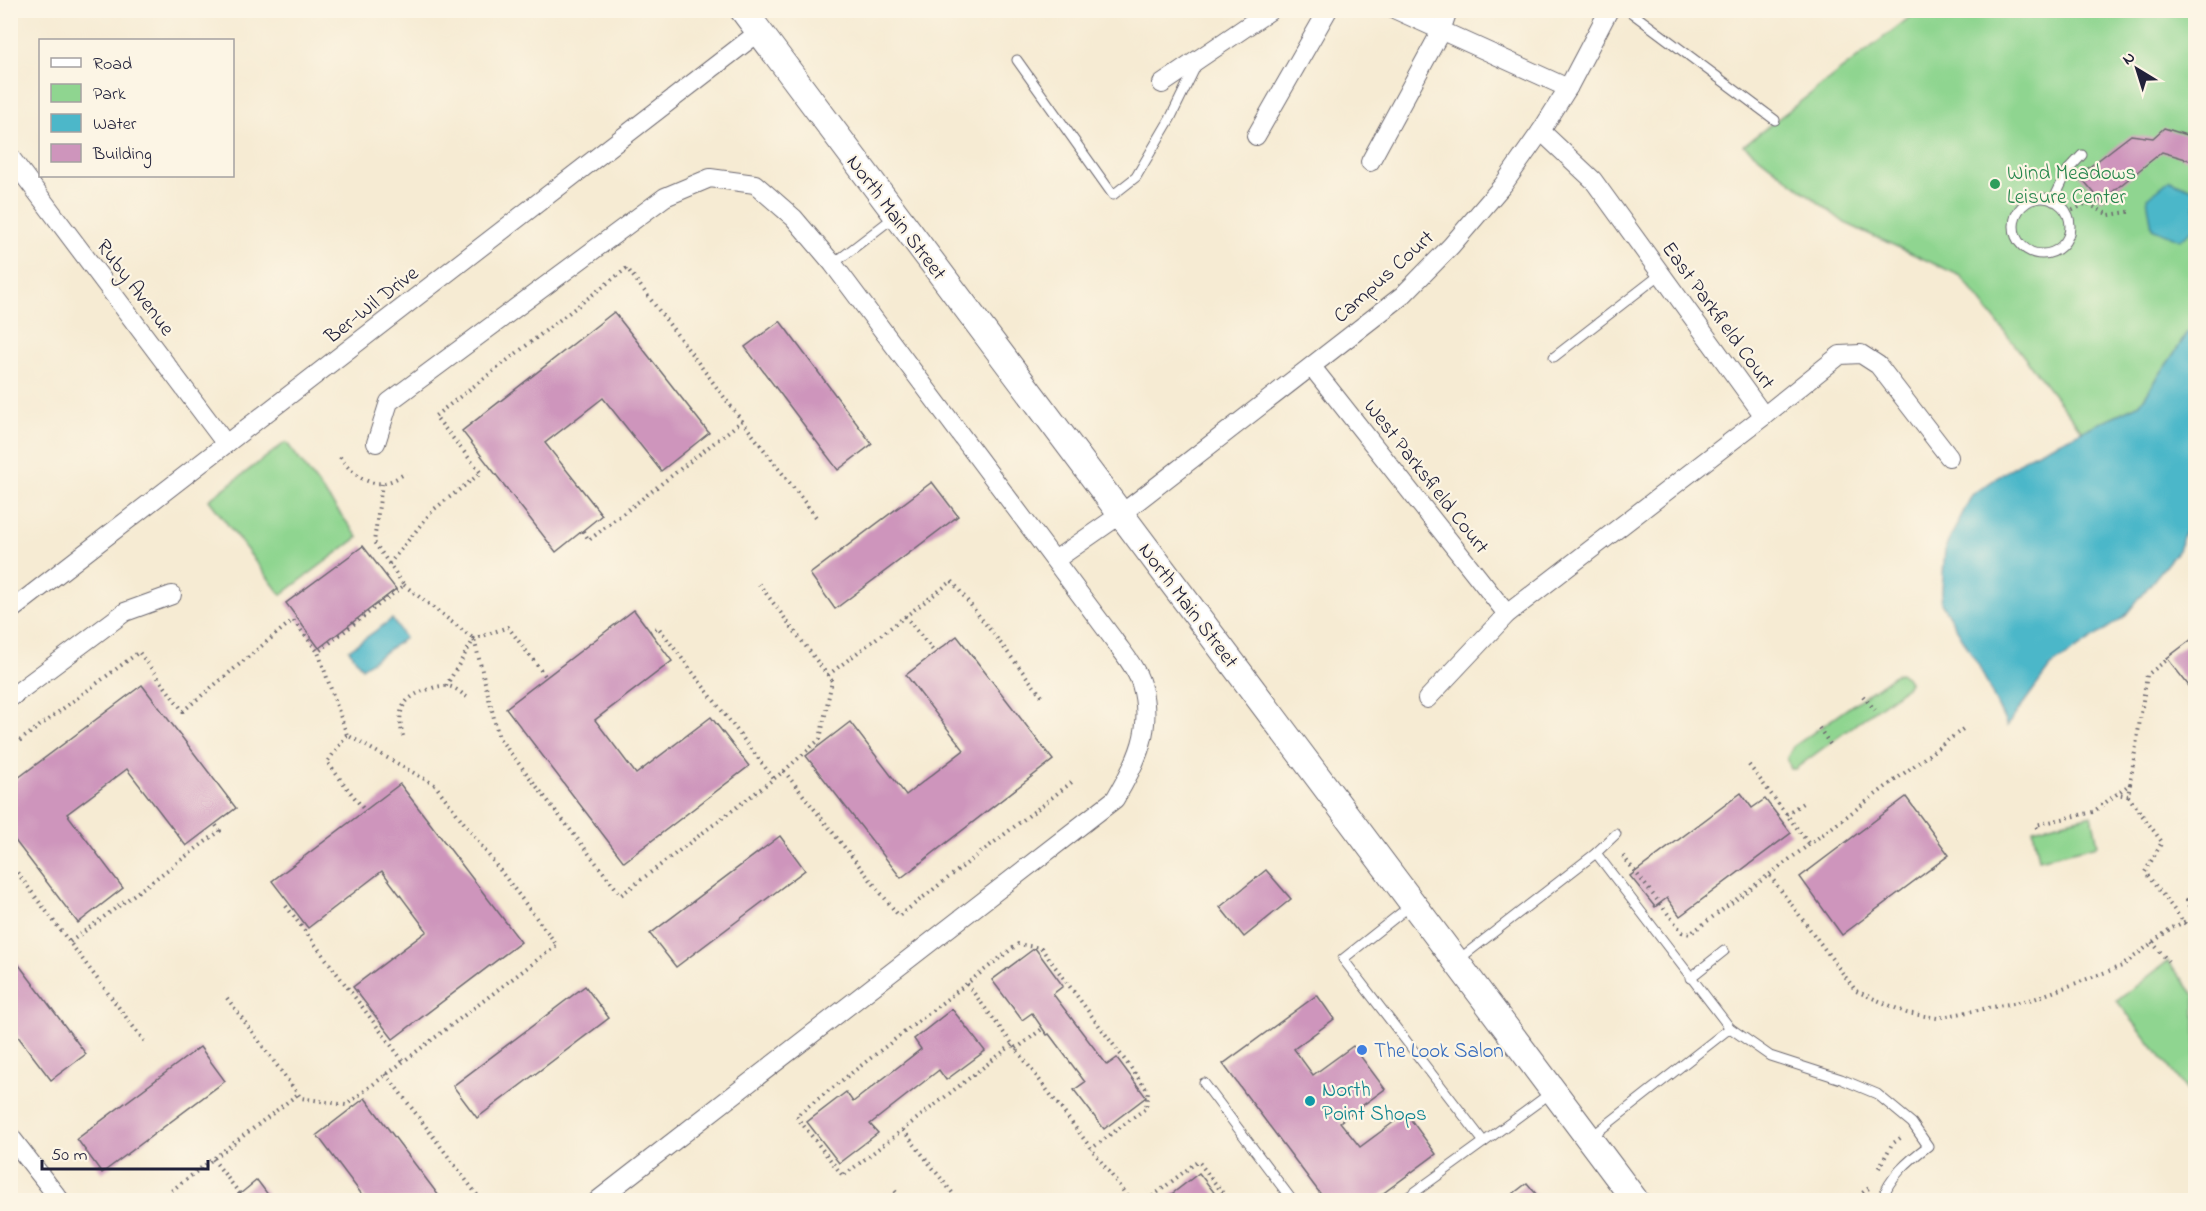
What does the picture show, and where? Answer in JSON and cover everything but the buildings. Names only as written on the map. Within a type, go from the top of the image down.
[{"type":"main road","name":"North Main Street","points":[[743,10],[1635,1200]]},
{"type":"street","points":[[1162,84],[1271,10]]},
{"type":"street","points":[[1256,136],[1328,10]]},
{"type":"street","points":[[1396,10],[1568,88]]},
{"type":"street","points":[[1370,162],[1441,31],[1448,10]]},
{"type":"street","name":"Campus Court","points":[[1055,560],[1121,514],[1403,295],[1451,246],[1503,184],[1568,88],[1609,10]]},
{"type":"street","name":"Ber-Wil Drive","points":[[10,611],[759,32]]},
{"type":"street","name":"East Parkfield Court","points":[[1541,131],[1593,180],[1764,416],[1840,355],[1861,354],[1878,365],[1949,457]]},
{"type":"street","name":"Ruby Avenue","points":[[11,158],[226,444]]},
{"type":"street","points":[[376,443],[389,402],[665,197],[710,178],[755,184],[794,218],[833,264],[1114,640],[1141,682],[1146,720],[1135,765],[1115,799],[598,1200]]},
{"type":"street","name":"West Parksfield Court","points":[[1312,367],[1507,614]]},
{"type":"street","points":[[1427,699],[1507,614],[1764,416]]},
{"type":"street","points":[[10,698],[125,612],[172,595]]},
{"type":"street","points":[[10,1136],[60,1200]]},
{"type":"lane","points":[[1628,10],[1775,120]]},
{"type":"lane","points":[[1017,60],[1113,195],[1136,177],[1170,119],[1200,59]]},
{"type":"lane","points":[[2053,201],[2068,170],[2082,155]]},
{"type":"lane","points":[[2044,198],[2053,201],[2067,213],[2069,232],[2066,241],[2052,252],[2043,254],[2026,249],[2015,235],[2015,218],[2026,203],[2044,198]]},
{"type":"lane","points":[[833,264],[896,215]]},
{"type":"lane","points":[[1554,357],[1661,274]]},
{"type":"lane","points":[[1456,961],[1596,853],[1616,834]]},
{"type":"lane","points":[[1596,853],[1730,1028],[1770,1056],[1842,1079],[1877,1094],[1912,1123],[1928,1146],[1896,1174],[1882,1200]]},
{"type":"lane","points":[[1413,903],[1343,958],[1484,1142]]},
{"type":"lane","points":[[1690,978],[1724,951]]},
{"type":"lane","points":[[1589,1139],[1730,1028]]},
{"type":"lane","points":[[1204,1083],[1292,1200]]},
{"type":"lane","points":[[1404,1200],[1552,1092]]},
{"type":"path","points":[[2067,213],[2087,203],[2109,215],[2133,211]]},
{"type":"path","points":[[389,564],[433,510],[481,473],[435,416],[627,268],[816,517]]},
{"type":"path","points":[[582,531],[589,540],[742,421]]},
{"type":"path","points":[[340,457],[350,472],[382,484],[406,473]]},
{"type":"path","points":[[382,484],[374,542],[404,585],[474,639],[499,738],[621,895],[774,779],[820,739],[832,681],[759,585]]},
{"type":"path","points":[[828,675],[952,581],[1044,699]]},
{"type":"path","points":[[318,652],[404,585]]},
{"type":"path","points":[[905,616],[935,653]]},
{"type":"path","points":[[10,748],[139,652],[183,711],[293,620],[318,652],[347,735],[435,785],[557,945],[346,1105],[301,1098],[227,998]]},
{"type":"path","points":[[446,686],[474,639],[508,627],[546,677]]},
{"type":"path","points":[[650,632],[658,627],[774,779]]},
{"type":"path","points":[[2128,796],[2148,675],[2168,659]]},
{"type":"path","points":[[403,736],[399,721],[403,705],[414,695],[430,688],[446,686],[467,697]]},
{"type":"path","points":[[1863,696],[1875,710]]},
{"type":"path","points":[[1819,728],[1830,744]]},
{"type":"path","points":[[1623,856],[1682,932],[1690,934],[1963,729]]},
{"type":"path","points":[[347,735],[327,762],[365,811]]},
{"type":"path","points":[[1749,765],[1809,844]]},
{"type":"path","points":[[784,771],[899,916],[1072,782]]},
{"type":"path","points":[[2037,828],[2036,825],[2093,812],[2130,784]]},
{"type":"path","points":[[2116,794],[2128,796],[2162,842],[2145,872],[2185,923]]},
{"type":"path","points":[[1786,814],[1806,801]]},
{"type":"path","points":[[70,942],[220,831],[215,824]]},
{"type":"path","points":[[10,863],[144,1041]]},
{"type":"path","points":[[1770,876],[1856,991],[1907,1013],[1937,1018],[2034,999],[2122,966],[2170,929],[2193,920],[2187,900],[2196,897]]},
{"type":"path","points":[[286,906],[403,1061]]},
{"type":"path","points":[[2152,942],[2168,961]]},
{"type":"path","points":[[1012,1045],[843,1176],[796,1116],[1018,944],[1041,948],[1148,1091],[1146,1108],[1091,1149]]},
{"type":"path","points":[[967,984],[1130,1200]]},
{"type":"path","points":[[1016,1049],[1042,1029]]},
{"type":"path","points":[[386,1074],[481,1200]]},
{"type":"path","points":[[178,1200],[171,1191],[298,1094]]},
{"type":"path","points":[[903,1130],[958,1200]]},
{"type":"path","points":[[213,1158],[240,1194]]},
{"type":"path","points":[[1148,1200],[1198,1161],[1228,1200]]},
{"type":"path","points":[[896,1191],[903,1200]]},
{"type":"path","points":[[689,1200],[694,1197],[696,1200]]},
{"type":"green space","name":"Wind Meadows Leisure Center","points":[[1918,11],[2195,11],[2195,322],[2140,404],[2082,431],[1961,276],[1845,223],[1744,145]]},
{"type":"green space","points":[[286,442],[358,537],[281,595],[209,500]]},
{"type":"green space","points":[[1900,673],[1906,676],[1909,682],[1906,687],[1795,769],[1791,769],[1787,758],[1793,747]]},
{"type":"green space","points":[[2092,815],[2098,845],[2039,859],[2033,829]]},
{"type":"green space","points":[[2168,961],[2195,996],[2196,1094],[2192,1097],[2117,1001]]},
{"type":"water","points":[[2170,180],[2195,190],[2195,228],[2180,240],[2152,228],[2147,198]]},
{"type":"water","points":[[2195,322],[2195,507],[2178,550],[2124,617],[2050,667],[2007,726],[1978,664],[1941,603],[1945,548],[1972,495],[2029,456],[2140,404]]},
{"type":"water","points":[[392,619],[405,638],[362,668],[349,650]]},
{"type":"place","name":"Wind Meadows Leisure Center","points":[[1995,184]]},
{"type":"place","name":"The Look Salon","points":[[1362,1050]]},
{"type":"place","name":"North Point Shops","points":[[1310,1101]]}]
